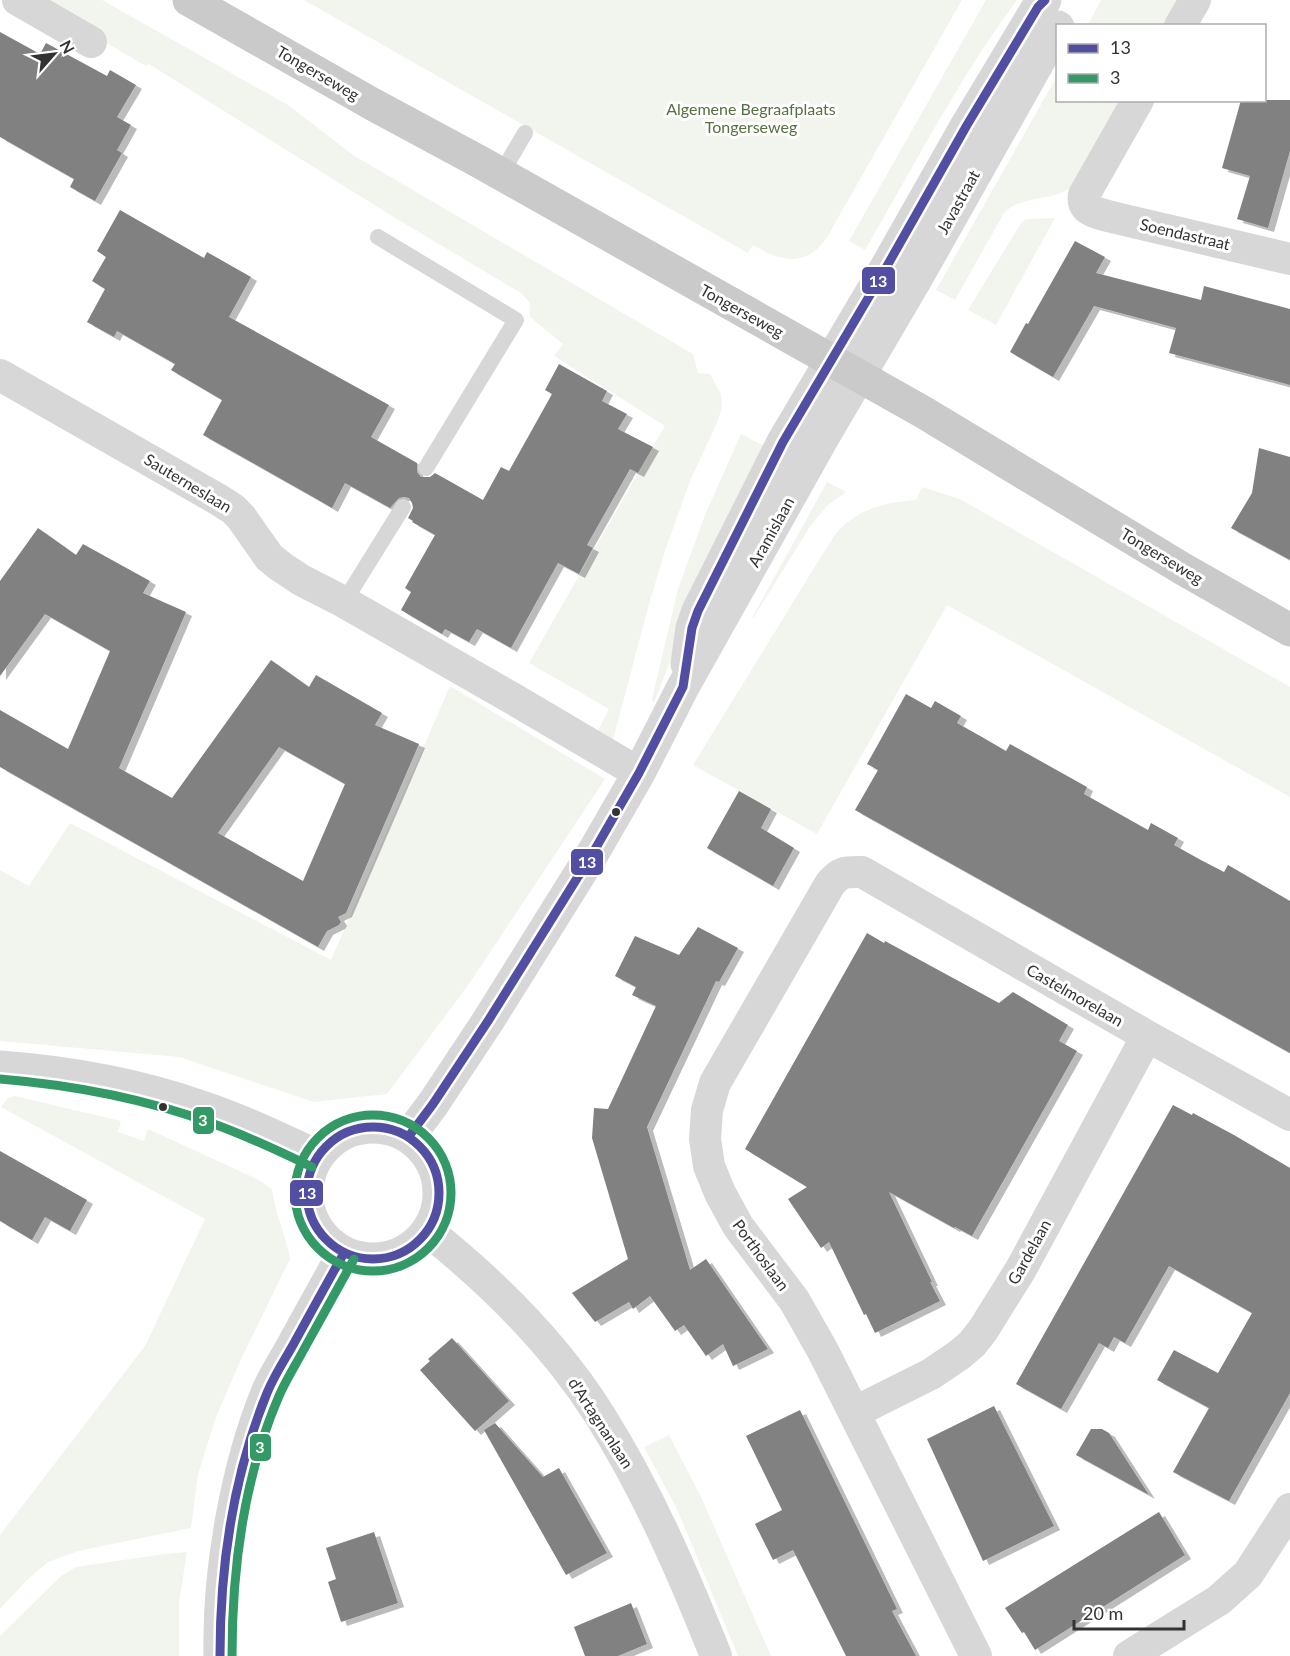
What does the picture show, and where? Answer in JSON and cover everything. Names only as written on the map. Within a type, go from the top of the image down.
[{"type":"main road","name":"Tongerseweg","points":[[189,0],[923,412],[1183,569],[1290,630]]},
{"type":"street","points":[[18,0],[91,42]]},
{"type":"street","name":"Javastraat","points":[[845,369],[973,115],[1038,7],[1045,0]]},
{"type":"street","name":"Javastraat","points":[[1059,24],[1069,0]]},
{"type":"street","points":[[1181,24],[1195,0]]},
{"type":"street","name":"Javastraat","points":[[845,369],[916,279],[1056,30]]},
{"type":"street","name":"Soendastraat","points":[[1137,102],[1084,195],[1085,207],[1091,211],[1290,259]]},
{"type":"street","name":"Aramislaan","points":[[409,1137],[488,1021],[594,851],[639,773],[683,687],[692,628],[698,611],[783,442],[845,369]]},
{"type":"street","name":"Sauterneslaan","points":[[0,375],[233,509],[269,557],[280,567],[639,773]]},
{"type":"street","name":"Porthoslaan","points":[[862,872],[845,872],[837,875],[824,894],[715,1083],[707,1110],[705,1139],[709,1166],[724,1201],[738,1226],[794,1300],[855,1413],[976,1656]]},
{"type":"street","name":"Castelmorelaan","points":[[862,872],[1147,1036],[1290,1115]]},
{"type":"street","name":"Gardelaan","points":[[855,1413],[931,1374],[959,1355],[983,1330],[1021,1269],[1147,1036]]},
{"type":"street","points":[[0,1067],[66,1075],[159,1093],[255,1127],[317,1156]]},
{"type":"street","points":[[384,1127],[397,1130],[409,1137],[433,1162],[440,1197],[437,1215],[418,1243],[391,1258],[375,1260],[344,1253],[328,1242],[316,1228],[309,1210],[306,1192],[309,1173],[317,1156],[335,1138],[347,1131],[359,1128],[384,1127]]},
{"type":"street","name":"d'Artagnanlaan","points":[[428,1231],[472,1267],[529,1323],[552,1350],[598,1413],[663,1531],[716,1656]]},
{"type":"street","points":[[220,1656],[220,1618],[229,1539],[252,1437],[268,1391],[344,1253]]},
{"type":"street","points":[[1129,1656],[1219,1600],[1248,1574],[1290,1509]]},
{"type":"lane","points":[[501,174],[525,133]]},
{"type":"lane","points":[[378,237],[516,320],[426,468]]},
{"type":"lane","points":[[344,602],[403,507]]},
{"type":"green space","points":[[32,0],[102,0],[288,105],[353,155],[693,354],[698,373],[710,374],[721,394],[722,408],[690,481],[665,551],[613,740],[598,731],[609,709],[529,663],[665,426],[554,356],[563,344],[530,317],[530,303],[521,293],[392,216],[149,64],[146,66]]},
{"type":"green space","name":"Algemene Begraafplaats Tongerseweg","points":[[304,0],[962,0],[826,239],[810,254],[792,259],[773,255],[753,245],[748,253]]},
{"type":"green space","points":[[986,0],[1017,0],[956,91],[865,250],[849,241]]},
{"type":"green space","points":[[1101,0],[1179,0],[1165,24],[1088,24]]},
{"type":"green space","points":[[1056,78],[1056,102],[1121,102],[1072,187],[1055,195],[1011,207],[1004,213],[955,300],[936,290]]},
{"type":"green space","points":[[1055,218],[996,325],[968,310],[1021,223],[1026,219]]},
{"type":"green space","points":[[741,434],[764,446],[696,594],[654,703],[652,699],[678,589],[705,515]]},
{"type":"green space","points":[[827,482],[846,492],[828,505],[811,525],[752,618]]},
{"type":"green space","points":[[922,487],[960,499],[1290,687],[1290,797],[947,605],[817,834],[693,765],[838,531],[855,517],[874,508],[916,500]]},
{"type":"green space","points":[[450,686],[605,779],[469,984],[387,1094],[314,1102],[179,1057],[0,1041],[0,870],[29,886],[70,823],[331,960]]},
{"type":"green space","points":[[15,1096],[121,1121],[118,1132],[144,1141],[148,1129],[259,1180],[272,1189],[290,1259],[242,1357],[216,1417],[198,1474],[191,1528],[78,1551],[48,1562],[27,1580],[0,1609],[0,1535],[145,1346],[205,1219],[1,1107],[8,1098]]},
{"type":"green space","points":[[669,1435],[701,1497],[771,1656],[738,1656],[677,1509],[644,1447]]},
{"type":"green space","points":[[187,1552],[179,1603],[179,1656],[0,1656],[0,1636],[61,1576],[76,1567]]},
{"type":"building","points":[[0,32],[40,54],[46,43],[107,76],[110,70],[136,85],[117,117],[131,125],[117,150],[122,153],[95,201],[70,187],[74,179],[0,137]]},
{"type":"building","points":[[1290,100],[1290,151],[1268,228],[1237,219],[1250,176],[1222,168],[1240,102]]},
{"type":"building","points":[[120,210],[204,258],[207,252],[251,277],[229,317],[389,405],[371,437],[417,463],[417,472],[421,477],[430,477],[435,473],[483,500],[501,467],[509,471],[552,394],[545,390],[559,364],[607,391],[602,401],[627,414],[618,429],[653,447],[638,473],[630,469],[587,545],[593,548],[579,574],[558,563],[511,648],[477,629],[469,642],[445,629],[442,634],[401,610],[411,592],[405,588],[435,535],[408,518],[413,508],[409,498],[399,498],[390,508],[345,483],[332,508],[203,435],[222,400],[171,370],[175,364],[117,331],[114,337],[87,322],[105,289],[92,281],[106,257],[97,251]]},
{"type":"building","points":[[1075,241],[1105,257],[1096,273],[1201,300],[1204,286],[1290,309],[1290,385],[1169,353],[1176,328],[1094,306],[1053,377],[1010,352]]},
{"type":"building","points":[[1259,448],[1290,457],[1290,560],[1231,528],[1252,493]]},
{"type":"building","points":[[38,528],[76,555],[83,544],[150,581],[143,593],[186,612],[119,768],[172,798],[271,660],[309,687],[316,675],[382,713],[375,725],[419,744],[346,913],[338,917],[341,922],[339,925],[327,931],[318,947],[0,767],[0,710],[68,749],[110,651],[45,614],[0,676],[0,581]],"holes":[[[279,747],[345,784],[303,881],[218,833]]]},
{"type":"building","points":[[906,694],[931,708],[935,701],[961,716],[957,723],[1006,751],[1010,744],[1087,787],[1084,794],[1148,830],[1151,823],[1178,838],[1174,845],[1224,872],[1228,865],[1290,901],[1290,1053],[855,810],[878,770],[867,764]]},
{"type":"building","points":[[739,791],[771,809],[761,828],[794,848],[773,886],[707,848]]},
{"type":"building","points":[[698,927],[738,948],[719,982],[716,981],[647,1127],[690,1270],[706,1259],[768,1349],[733,1366],[723,1344],[706,1356],[684,1325],[675,1331],[650,1296],[633,1309],[629,1302],[595,1322],[572,1293],[628,1259],[592,1138],[594,1108],[608,1109],[656,1006],[632,995],[636,987],[615,976],[635,936],[679,955]]},
{"type":"building","points":[[867,933],[999,1003],[1013,992],[1068,1025],[1059,1041],[1077,1051],[972,1236],[889,1192],[940,1301],[875,1333],[829,1242],[821,1248],[788,1199],[807,1187],[745,1149]]},
{"type":"building","points":[[1173,1105],[1234,1135],[1290,1168],[1290,1393],[1229,1501],[1173,1472],[1209,1408],[1157,1380],[1174,1350],[1218,1373],[1252,1313],[1169,1266],[1125,1343],[1114,1337],[1108,1348],[1099,1343],[1061,1409],[1016,1384]]},
{"type":"building","points":[[0,1151],[87,1200],[70,1231],[45,1217],[32,1240],[0,1221]]},
{"type":"building","points":[[452,1338],[509,1401],[475,1431],[420,1370],[430,1361],[428,1359]]},
{"type":"building","points":[[994,1406],[1054,1526],[983,1561],[927,1439]]},
{"type":"building","points":[[800,1410],[897,1609],[892,1611],[916,1656],[846,1656],[793,1550],[773,1560],[755,1524],[782,1510],[746,1436]]},
{"type":"building","points":[[495,1423],[543,1477],[559,1468],[607,1553],[566,1575],[484,1430]]},
{"type":"building","points":[[1091,1429],[1102,1429],[1109,1433],[1149,1495],[1076,1455]]},
{"type":"building","points":[[1159,1512],[1185,1555],[1035,1650],[1005,1608]]},
{"type":"building","points":[[374,1532],[398,1603],[341,1622],[328,1582],[336,1579],[326,1548]]},
{"type":"building","points":[[631,1603],[647,1644],[618,1656],[585,1656],[574,1627]]},
{"type":"transit line","name":"13","points":[[409,1136],[488,1021],[594,851],[639,773],[683,687],[692,628],[698,611],[783,442],[967,125],[1038,7],[1045,0]]},
{"type":"transit line","name":"3","points":[[0,1079],[80,1089],[159,1106],[236,1133],[312,1167]]},
{"type":"transit line","name":"3","points":[[373,1115],[388,1116],[403,1121],[417,1128],[428,1138],[438,1149],[445,1163],[450,1178],[451,1193],[450,1208],[445,1223],[438,1237],[428,1248],[417,1258],[403,1265],[388,1270],[373,1271],[358,1270],[343,1265],[329,1258],[318,1248],[308,1237],[301,1223],[296,1208],[295,1193],[296,1178],[301,1163],[308,1149],[318,1138],[329,1128],[343,1121],[358,1116],[373,1115]]},
{"type":"transit line","name":"13","points":[[373,1127],[398,1132],[420,1146],[434,1168],[439,1193],[434,1218],[420,1240],[398,1254],[373,1259],[348,1254],[326,1240],[312,1218],[307,1193],[312,1168],[326,1146],[348,1132],[373,1127]]},
{"type":"transit line","name":"13","points":[[220,1656],[223,1589],[231,1522],[237,1489],[255,1424],[276,1375],[344,1253]]},
{"type":"transit line","name":"3","points":[[232,1656],[234,1590],[242,1523],[257,1458],[282,1390],[354,1259]]}]
